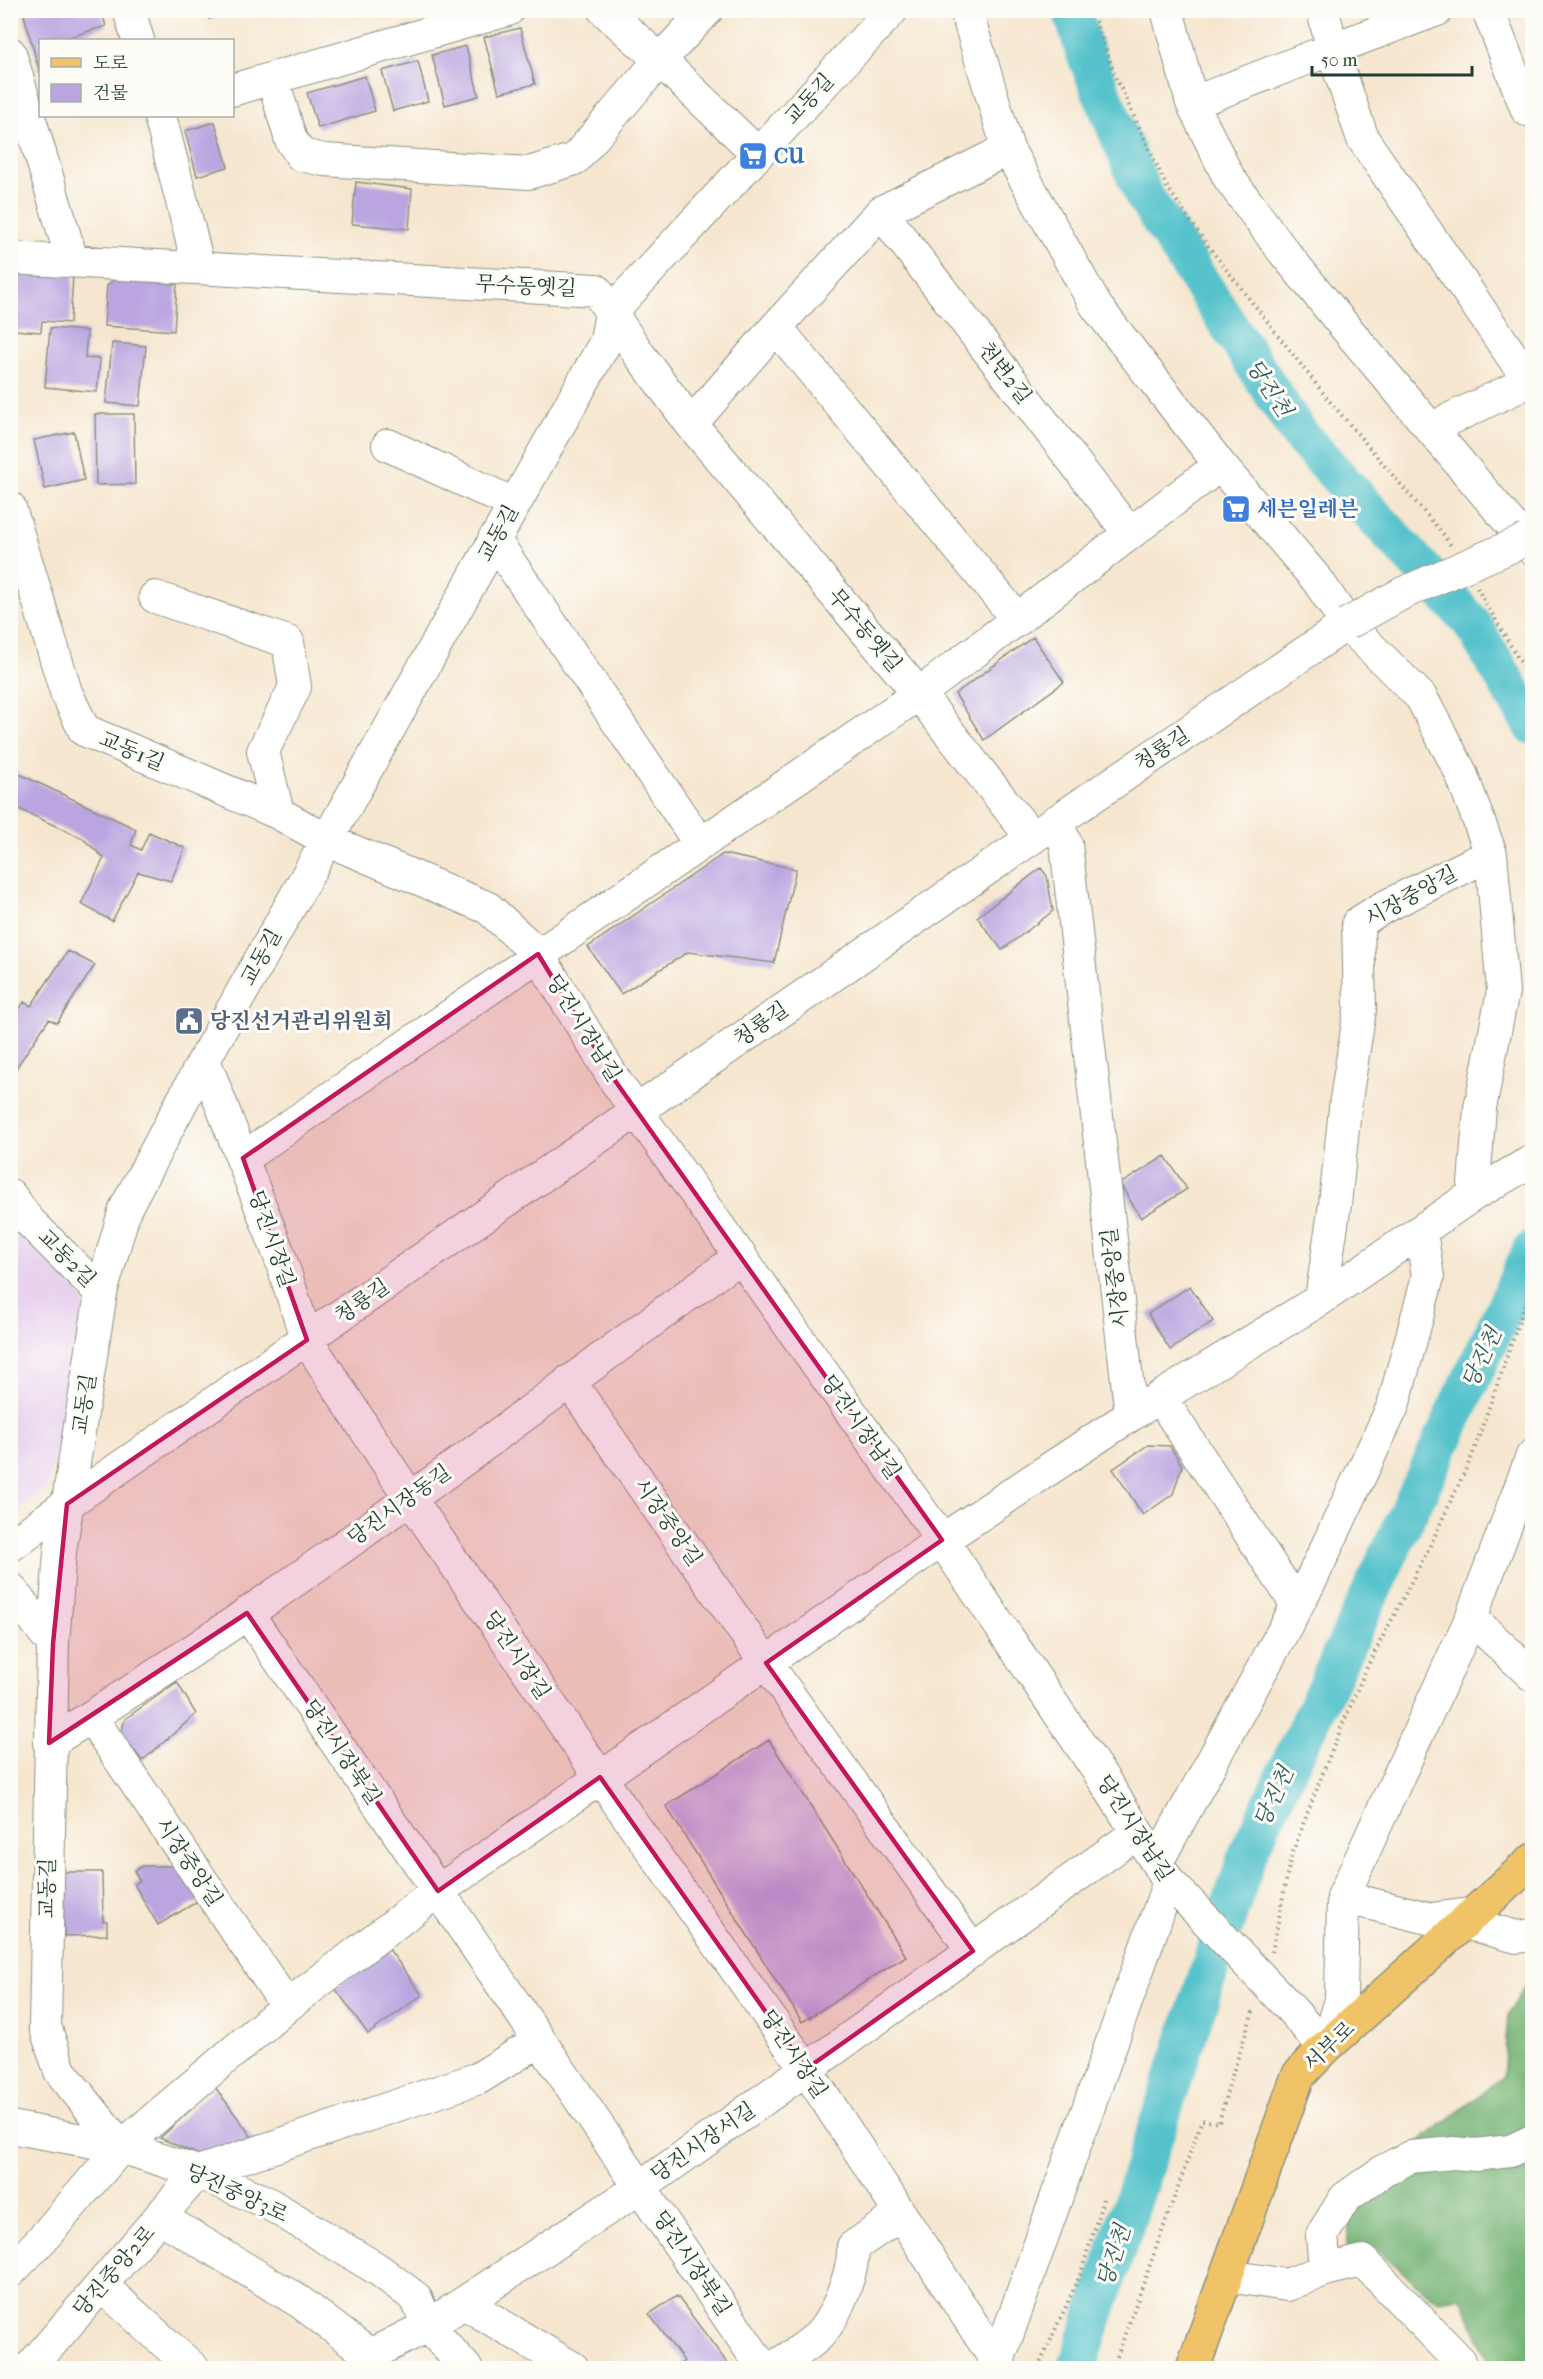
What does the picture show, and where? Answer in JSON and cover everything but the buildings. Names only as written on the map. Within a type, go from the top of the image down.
[{"type":"main road","name":"서부로","points":[[1193,2368],[1228,2276],[1298,2076],[1325,2048],[1533,1861]]},
{"type":"street","points":[[129,10],[138,39]]},
{"type":"street","points":[[234,90],[508,10]]},
{"type":"street","points":[[604,10],[758,154]]},
{"type":"street","points":[[273,80],[291,140],[301,155],[324,160],[529,173],[575,159],[660,60],[707,10]]},
{"type":"street","name":"교동길","points":[[121,2147],[60,2071],[45,2026],[52,1644],[60,1552],[101,1293],[125,1209],[204,1060],[606,341],[611,312],[892,10]]},
{"type":"street","points":[[966,10],[1008,149],[1096,306],[1220,465],[1318,581],[1347,624],[1420,697],[1461,773],[1491,854],[1503,991],[1480,1108],[1473,1195]]},
{"type":"street","points":[[1167,10],[1192,104],[1229,178],[1283,251],[1340,321],[1530,542]]},
{"type":"street","points":[[1323,10],[1332,49],[1363,139],[1531,381],[1446,421]]},
{"type":"street","points":[[1192,104],[1437,10]]},
{"type":"street","points":[[1488,10],[1531,114]]},
{"type":"street","points":[[10,53],[72,260]]},
{"type":"street","points":[[160,117],[199,268]]},
{"type":"street","points":[[691,424],[881,212],[1008,149]]},
{"type":"street","name":"천변2길","points":[[881,212],[1129,533]]},
{"type":"street","name":"무수동옛길","points":[[10,258],[596,290],[639,354],[691,424],[919,694],[1044,830]]},
{"type":"street","points":[[776,327],[1018,620]]},
{"type":"street","points":[[388,445],[514,504]]},
{"type":"street","points":[[494,539],[700,844],[919,694],[1220,465]]},
{"type":"street","name":"교동1길","points":[[10,508],[66,692],[84,730],[278,813],[327,840]]},
{"type":"street","name":"청룡길","points":[[10,1546],[67,1504],[1044,830],[1347,624],[1403,593],[1530,542]]},
{"type":"street","points":[[155,597],[288,642],[295,687],[262,751],[278,813]]},
{"type":"street","name":"시장중앙길","points":[[1044,830],[1066,844],[1131,1415]]},
{"type":"street","name":"당진시장남길","points":[[327,840],[488,908],[538,954],[616,1082],[942,1540],[1170,1881],[1325,2048]]},
{"type":"street","name":"당진시장남길","points":[[243,1158],[700,844]]},
{"type":"street","name":"시장중앙길","points":[[1321,1299],[1335,1204],[1346,1099],[1360,1010],[1358,923],[1382,908],[1491,854]]},
{"type":"street","name":"당진시장길","points":[[204,1060],[279,1254],[307,1340],[410,1498],[600,1776],[806,2069],[997,2367]]},
{"type":"street","points":[[10,2272],[44,2237],[121,2147],[287,2006],[438,1892],[600,1776],[942,1540],[1131,1415],[1321,1299],[1473,1195],[1533,1161]]},
{"type":"street","name":"교동2길","points":[[10,1195],[29,1221],[101,1293]]},
{"type":"street","points":[[997,2367],[1170,1881],[1297,1605],[1393,1406],[1428,1277],[1421,1230]]},
{"type":"street","name":"당진시장동길","points":[[49,1743],[247,1613],[410,1498],[741,1256]]},
{"type":"street","name":"시장중앙길","points":[[569,1381],[766,1663]]},
{"type":"street","points":[[1160,1397],[1297,1605]]},
{"type":"street","points":[[1325,2048],[1341,1997],[1344,1897],[1471,1618],[1533,1456]]},
{"type":"street","points":[[10,1588],[52,1644]]},
{"type":"street","name":"당진시장북길","points":[[247,1613],[763,2368]]},
{"type":"street","points":[[1471,1618],[1531,1671]]},
{"type":"street","points":[[766,1663],[973,1951]]},
{"type":"street","name":"시장중앙길","points":[[91,1717],[287,2006]]},
{"type":"street","name":"당진시장서길","points":[[428,2326],[641,2187],[1137,1833]]},
{"type":"street","points":[[1344,1897],[1432,1919],[1472,1918],[1517,1937],[1533,1935]]},
{"type":"street","points":[[198,2172],[479,2078],[538,2041]]},
{"type":"street","name":"당진중앙3로","points":[[10,2127],[121,2147],[198,2172],[266,2202],[379,2270],[416,2298],[428,2326],[466,2368]]},
{"type":"street","points":[[1325,2270],[1322,2235],[1345,2198],[1383,2171],[1410,2157],[1454,2153],[1476,2156],[1510,2151],[1533,2141]]},
{"type":"street","name":"당진중앙2로","points":[[30,2368],[198,2172]]},
{"type":"street","points":[[773,2368],[817,2338],[836,2311],[853,2260],[853,2247],[899,2215]]},
{"type":"street","points":[[160,2217],[300,2302],[361,2362],[428,2326]]},
{"type":"street","points":[[1228,2276],[1287,2285],[1325,2270],[1363,2261],[1460,2361]]},
{"type":"street","points":[[101,2285],[193,2368]]},
{"type":"street","points":[[464,2303],[573,2368]]},
{"type":"path","points":[[1091,10],[1116,78],[1167,187],[1208,246],[1327,398],[1443,534],[1455,552]]},
{"type":"path","points":[[1472,580],[1533,682]]},
{"type":"path","points":[[1271,1954],[1291,1856],[1329,1757],[1366,1668],[1429,1548],[1472,1456],[1533,1285]]},
{"type":"path","points":[[1113,2368],[1202,2120],[1219,2123],[1257,1999]]},
{"type":"path","points":[[1038,2368],[1081,2273],[1104,2196]]},
{"type":"highlighted area","points":[[538,954],[616,1082],[942,1540],[766,1663],[973,1951],[806,2069],[600,1777],[438,1891],[247,1613],[49,1743],[53,1644],[67,1504],[307,1340],[243,1158]]},
{"type":"shaded area","points":[[10,1217],[84,1298],[78,1356],[47,1489],[13,1512],[10,1510]]},
{"type":"green space","points":[[1532,1974],[1532,2368],[1492,2368],[1461,2297],[1436,2300],[1374,2248],[1346,2246],[1357,2190],[1503,2077],[1508,2015]]},
{"type":"waterway","name":"당진천","points":[[1072,10],[1084,50],[1143,194],[1300,435],[1471,622],[1532,725]]},
{"type":"waterway","name":"당진천","points":[[1077,2368],[1249,1851],[1532,1250]]},
{"type":"place","name":"CU","points":[[753,156]]},
{"type":"place","name":"세븐일레븐","points":[[1236,509]]},
{"type":"place","name":"당진선거관리위원회","points":[[189,1021]]}]
